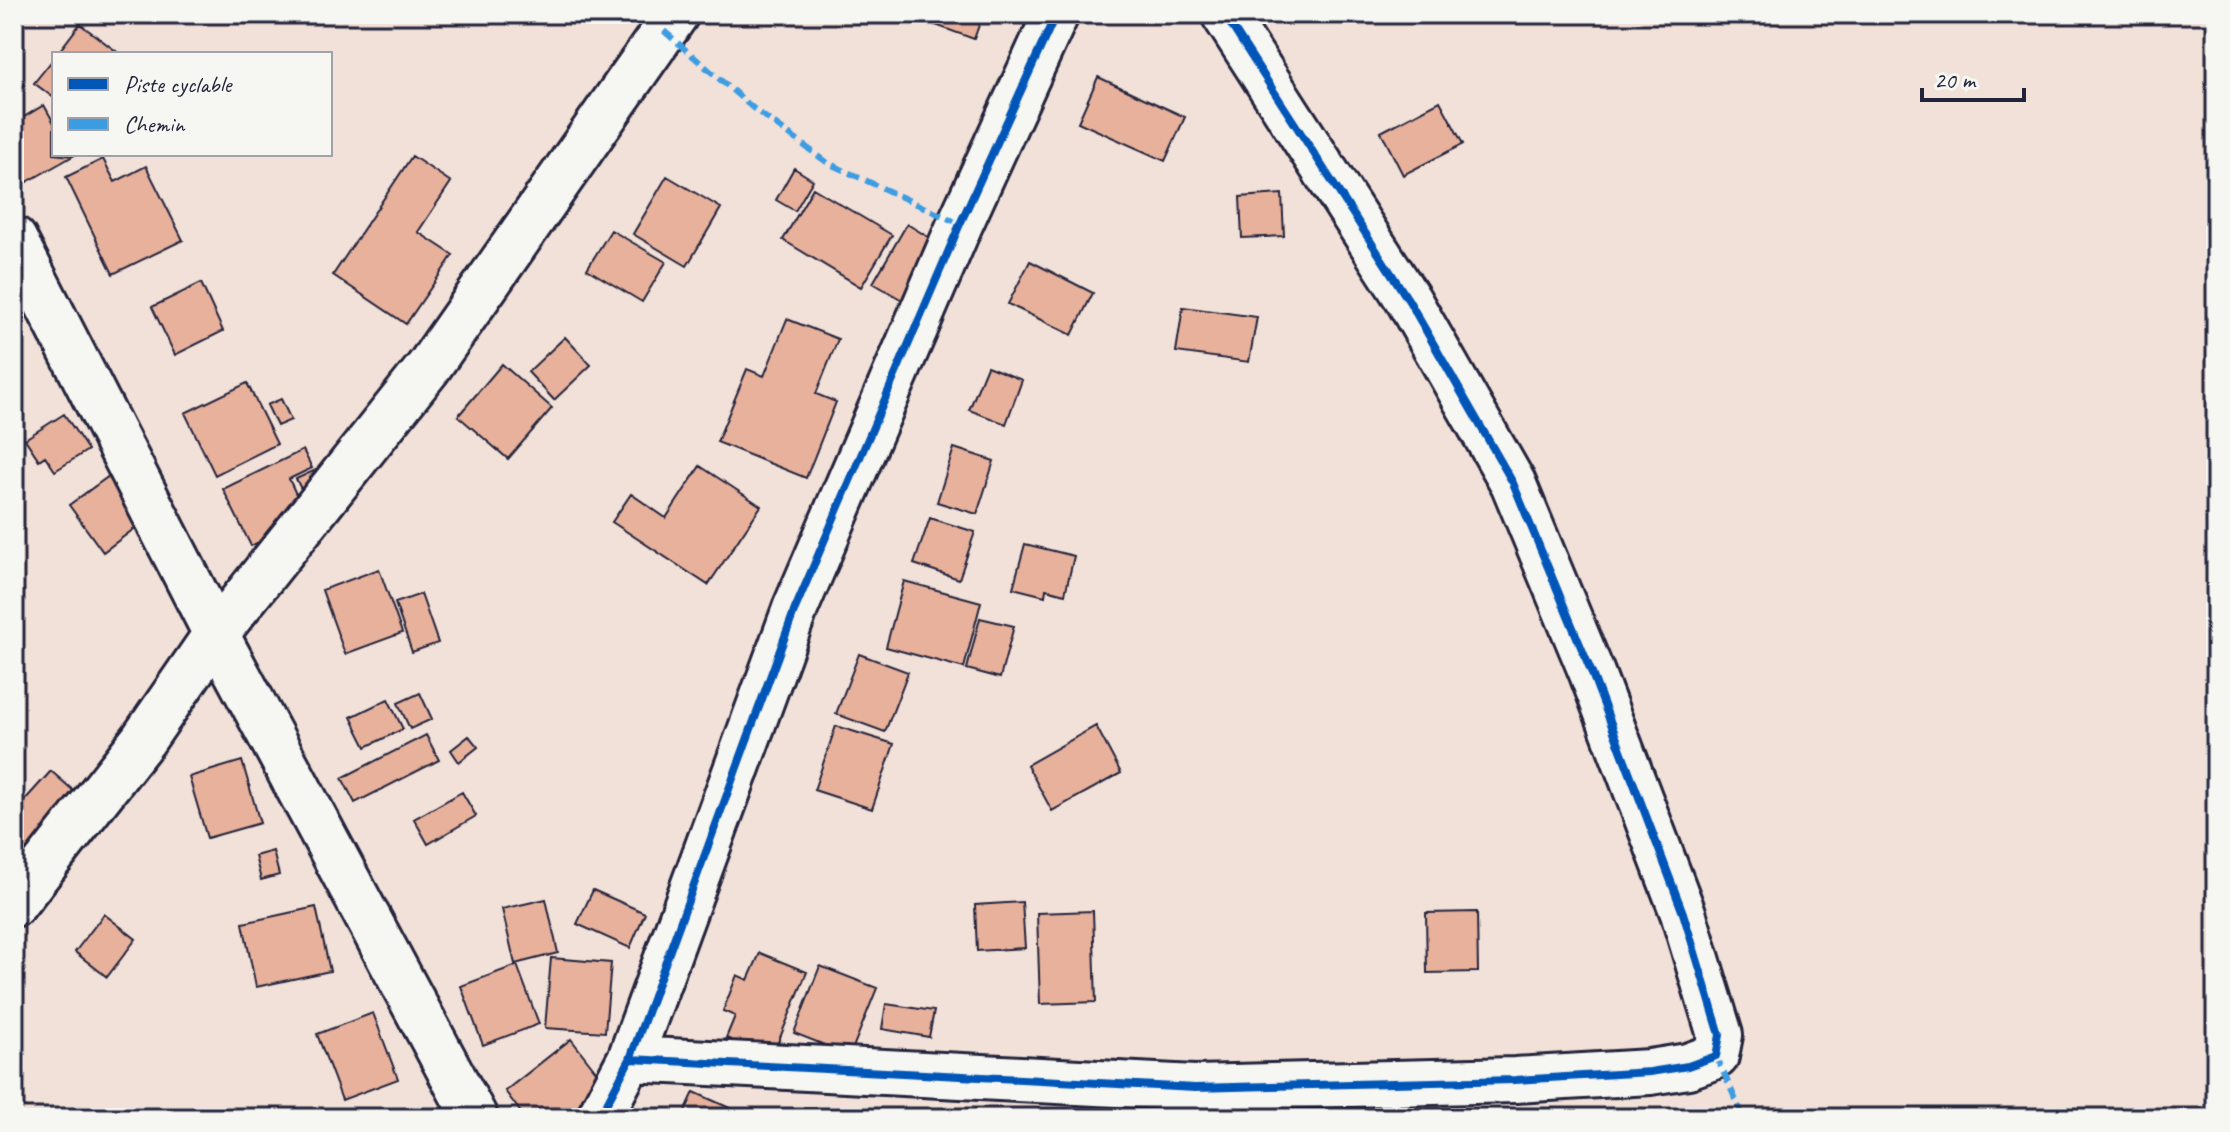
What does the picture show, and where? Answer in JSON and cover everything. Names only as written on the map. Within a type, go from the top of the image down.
[{"type":"street","points":[[14,904],[143,740],[216,634],[428,368],[676,14]]},
{"type":"street","points":[[599,1118],[630,1059],[795,609],[960,224],[1056,14]]},
{"type":"street","points":[[630,1059],[1195,1088],[1545,1079],[1650,1072],[1688,1066],[1716,1056],[1720,1035],[1683,913],[1591,671],[1513,483],[1401,287],[1224,14]]},
{"type":"street","points":[[14,239],[216,634],[475,1118]]},
{"type":"building","points":[[930,14],[983,14],[974,39],[927,22]]},
{"type":"building","points":[[80,24],[117,52],[59,52]]},
{"type":"building","points":[[52,60],[52,96],[34,83]]},
{"type":"building","points":[[1098,77],[1185,117],[1165,161],[1078,122]]},
{"type":"building","points":[[1440,101],[1463,144],[1403,175],[1381,132]]},
{"type":"building","points":[[44,105],[52,119],[52,156],[73,156],[20,186],[14,176],[14,123]]},
{"type":"building","points":[[412,156],[451,182],[418,232],[453,255],[406,324],[333,275]]},
{"type":"building","points":[[103,159],[115,182],[146,166],[183,240],[113,274],[66,177]]},
{"type":"building","points":[[794,168],[813,180],[795,211],[776,200]]},
{"type":"building","points":[[667,176],[721,208],[687,266],[633,234]]},
{"type":"building","points":[[813,188],[892,235],[861,287],[783,240]]},
{"type":"building","points":[[1282,194],[1284,236],[1242,238],[1240,197]]},
{"type":"building","points":[[907,224],[943,246],[909,304],[873,283]]},
{"type":"building","points":[[611,230],[666,262],[642,302],[587,269]]},
{"type":"building","points":[[1030,261],[1093,293],[1072,335],[1008,304]]},
{"type":"building","points":[[201,283],[223,331],[175,355],[152,307]]},
{"type":"building","points":[[1183,307],[1257,317],[1249,362],[1176,352]]},
{"type":"building","points":[[787,319],[838,339],[816,394],[836,402],[806,478],[717,442],[747,369],[764,376]]},
{"type":"building","points":[[565,337],[591,365],[554,400],[528,372]]},
{"type":"building","points":[[502,364],[552,408],[508,459],[458,416]]},
{"type":"building","points":[[987,366],[1022,380],[1006,424],[969,410]]},
{"type":"building","points":[[247,383],[277,444],[215,475],[185,413]]},
{"type":"building","points":[[281,399],[291,420],[277,426],[267,405]]},
{"type":"building","points":[[64,414],[88,450],[55,471],[45,456],[39,460],[25,439]]},
{"type":"building","points":[[954,448],[994,461],[977,514],[937,502]]},
{"type":"building","points":[[303,450],[312,468],[289,479],[307,518],[251,546],[223,489]]},
{"type":"building","points":[[700,466],[761,506],[708,585],[612,522],[631,494],[666,518]]},
{"type":"building","points":[[320,468],[330,488],[306,499],[296,479]]},
{"type":"building","points":[[109,476],[142,523],[103,552],[69,505]]},
{"type":"building","points":[[930,518],[975,532],[959,579],[914,564]]},
{"type":"building","points":[[1025,544],[1074,556],[1065,594],[1046,589],[1045,596],[1013,588]]},
{"type":"building","points":[[379,569],[402,633],[345,654],[322,590]]},
{"type":"building","points":[[904,581],[981,602],[964,668],[886,647]]},
{"type":"building","points":[[421,594],[438,643],[412,652],[395,603]]},
{"type":"building","points":[[980,618],[1014,626],[1000,678],[967,669]]},
{"type":"building","points":[[859,654],[908,672],[885,732],[836,714]]},
{"type":"building","points":[[420,693],[432,719],[410,729],[398,703]]},
{"type":"building","points":[[388,699],[403,729],[366,747],[351,717]]},
{"type":"building","points":[[836,726],[894,744],[872,809],[814,790]]},
{"type":"building","points":[[1096,726],[1121,773],[1052,811],[1027,765]]},
{"type":"building","points":[[426,735],[439,760],[355,803],[342,778]]},
{"type":"building","points":[[469,736],[478,747],[459,762],[451,750]]},
{"type":"building","points":[[242,761],[260,823],[207,838],[189,777]]},
{"type":"building","points":[[51,771],[83,799],[32,856],[14,840],[14,812]]},
{"type":"building","points":[[462,792],[476,816],[428,844],[414,819]]},
{"type":"building","points":[[273,851],[279,875],[261,880],[255,856]]},
{"type":"building","points":[[593,890],[645,913],[630,948],[577,924]]},
{"type":"building","points":[[546,899],[558,953],[515,964],[502,909]]},
{"type":"building","points":[[1022,902],[1025,948],[977,951],[975,905]]},
{"type":"building","points":[[316,907],[330,971],[256,987],[243,923]]},
{"type":"building","points":[[1093,911],[1096,1002],[1040,1004],[1037,913]]},
{"type":"building","points":[[1477,912],[1478,972],[1427,973],[1426,913]]},
{"type":"building","points":[[104,914],[136,939],[107,977],[75,952]]},
{"type":"building","points":[[760,953],[807,972],[772,1057],[726,1038],[735,1016],[723,1011],[737,975],[748,980]]},
{"type":"building","points":[[551,958],[611,963],[605,1032],[545,1028]]},
{"type":"building","points":[[517,965],[539,1024],[483,1045],[461,986]]},
{"type":"building","points":[[820,966],[877,988],[850,1055],[794,1033]]},
{"type":"building","points":[[886,1004],[934,1011],[929,1037],[882,1029]]},
{"type":"building","points":[[373,1013],[398,1079],[342,1100],[317,1034]]},
{"type":"building","points":[[571,1039],[610,1089],[572,1118],[525,1118],[505,1091]]},
{"type":"building","points":[[694,1092],[752,1118],[682,1118]]},
{"type":"building","points":[[1084,1105],[1110,1105],[1112,1118],[1083,1118]]},
{"type":"building","points":[[1164,1105],[1202,1106],[1202,1118],[1164,1118]]},
{"type":"marked path","points":[[664,31],[754,109],[828,163],[960,224]]},
{"type":"marked path","points":[[1716,1056],[1744,1118]]},
{"type":"cycle path","points":[[599,1118],[630,1059],[795,609],[960,224],[1056,14]]},
{"type":"cycle path","points":[[630,1059],[1195,1088],[1515,1080],[1650,1072],[1688,1066],[1716,1056],[1720,1035],[1683,913],[1591,671],[1513,483],[1409,301],[1224,14]]}]
